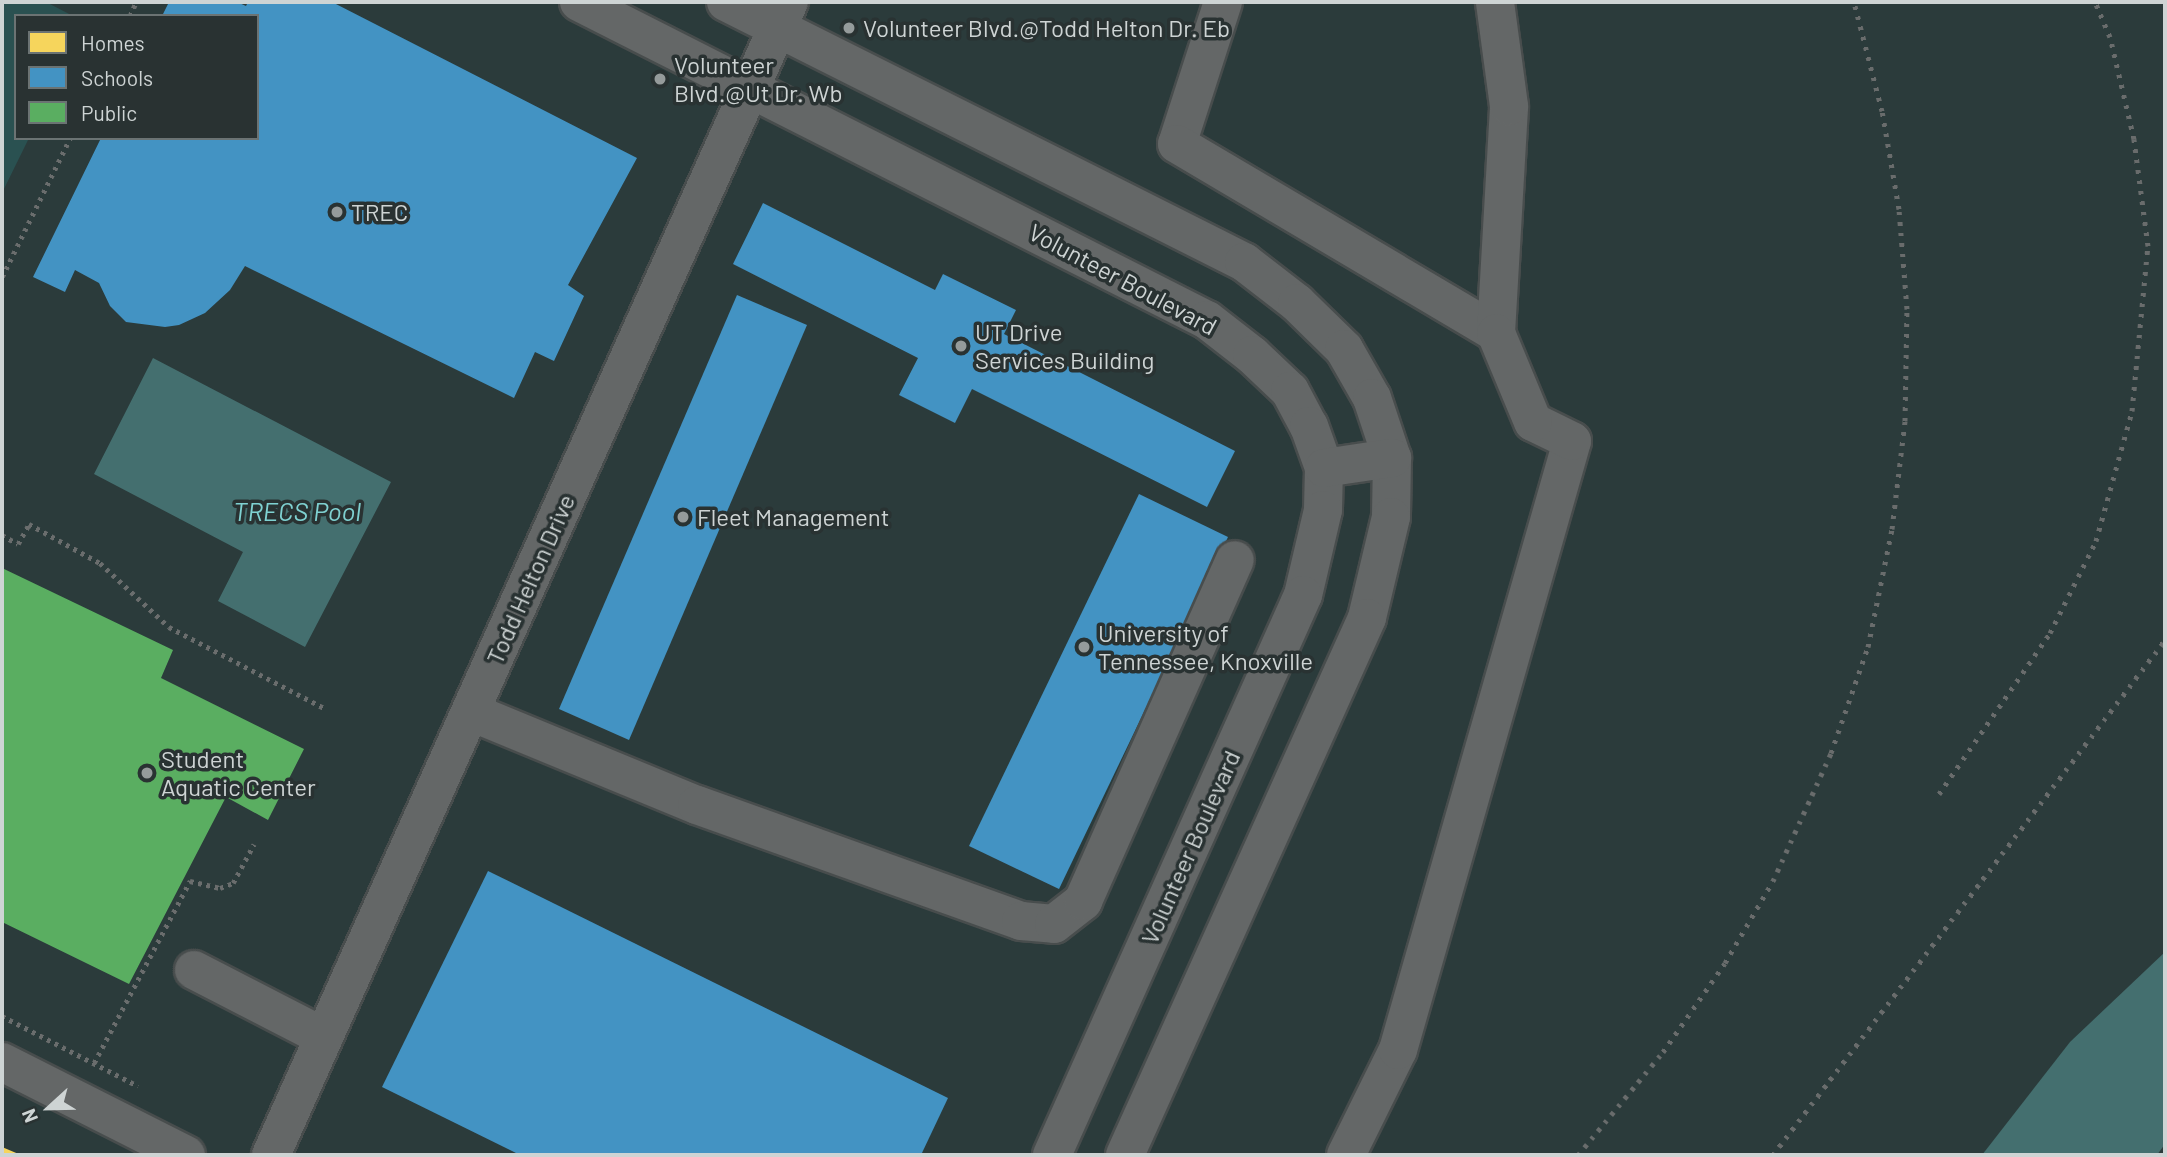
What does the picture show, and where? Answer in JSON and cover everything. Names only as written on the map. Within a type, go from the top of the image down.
[{"type":"street","name":"Volunteer Boulevard","points":[[579,2],[1207,320],[1252,355],[1290,391],[1309,426],[1324,468],[1323,510],[1303,595],[1052,1155]]},
{"type":"street","points":[[726,2],[784,14],[1244,262],[1297,303],[1344,349],[1372,398],[1392,458],[1391,517],[1367,618],[1125,1155]]},
{"type":"street","points":[[1223,2],[1177,145],[1496,333]]},
{"type":"street","points":[[1346,1155],[1398,1050],[1572,441],[1533,422],[1496,333],[1509,106],[1495,2]]},
{"type":"street","name":"Todd Helton Drive","points":[[271,1155],[784,14]]},
{"type":"street","points":[[1324,468],[1392,458]]},
{"type":"street","points":[[471,712],[723,814],[1021,921],[1054,924],[1083,901],[1235,559]]},
{"type":"street","points":[[194,970],[324,1037]]},
{"type":"street","points":[[2,1062],[186,1155]]},
{"type":"path","points":[[2,277],[69,140]]},
{"type":"path","points":[[2,535],[18,544],[29,524],[41,530],[100,563],[169,627],[324,708]]},
{"type":"path","points":[[2,1016],[138,1086]]},
{"type":"shaded area","name":"University of Tennessee, Knoxville","points":[[2,2],[2165,2],[2165,1155],[2,1155]]},
{"type":"shaded area","points":[[2,2],[46,2],[69,14],[14,14],[14,140],[28,140],[2,193]]},
{"type":"water","name":"TRECS Pool","points":[[153,358],[391,482],[305,647],[218,601],[243,552],[94,474]]},
{"type":"water","points":[[2165,952],[2165,1144],[2157,1155],[1982,1155],[2070,1042]]},
{"type":"building: Homes","points":[[2,1147],[21,1155],[2,1155]]},
{"type":"building: Schools","name":"TREC","points":[[169,2],[237,2],[246,6],[248,2],[332,2],[637,158],[568,285],[584,296],[554,361],[535,352],[514,398],[245,266],[230,290],[205,313],[179,325],[165,327],[126,322],[110,306],[99,283],[75,270],[65,292],[33,277],[100,140],[259,140],[259,14],[163,14]]},
{"type":"building: Schools","name":"UT Drive Services Building","points":[[763,203],[935,290],[943,274],[1016,310],[1004,334],[1235,451],[1207,507],[972,389],[955,423],[899,395],[918,358],[733,264]]},
{"type":"building: Schools","name":"Fleet Management","points":[[737,295],[807,325],[629,740],[559,709]]},
{"type":"building: Schools","points":[[1139,494],[1228,537],[1059,889],[969,846]]},
{"type":"building: Schools","points":[[488,871],[948,1098],[921,1155],[520,1155],[382,1087]]},
{"type":"building: Public","name":"Student Aquatic Center","points":[[2,568],[173,650],[161,678],[304,749],[268,820],[226,797],[129,984],[2,922]]},
{"type":"railway","points":[[1578,1155],[1663,1052],[1725,963],[1773,881],[1831,753],[1868,647],[1892,529],[1905,421],[1907,309],[1899,209],[1882,111],[1854,2]]},
{"type":"railway","points":[[1939,794],[2050,633],[2096,541],[2132,411],[2148,246],[2134,139],[2110,37],[2095,2]]},
{"type":"railway","points":[[1773,1155],[2165,640]]},
{"type":"place","name":"Volunteer Blvd.@Todd Helton Dr. Eb","points":[[849,28]]},
{"type":"place","name":"Volunteer Blvd.@Ut Dr. Wb","points":[[660,79]]},
{"type":"place","name":"TREC","points":[[337,212]]},
{"type":"place","name":"UT Drive Services Building","points":[[961,346]]},
{"type":"place","name":"Fleet Management","points":[[683,517]]},
{"type":"place","name":"University of Tennessee, Knoxville","points":[[1084,647]]},
{"type":"place","name":"Student Aquatic Center","points":[[147,773]]}]
